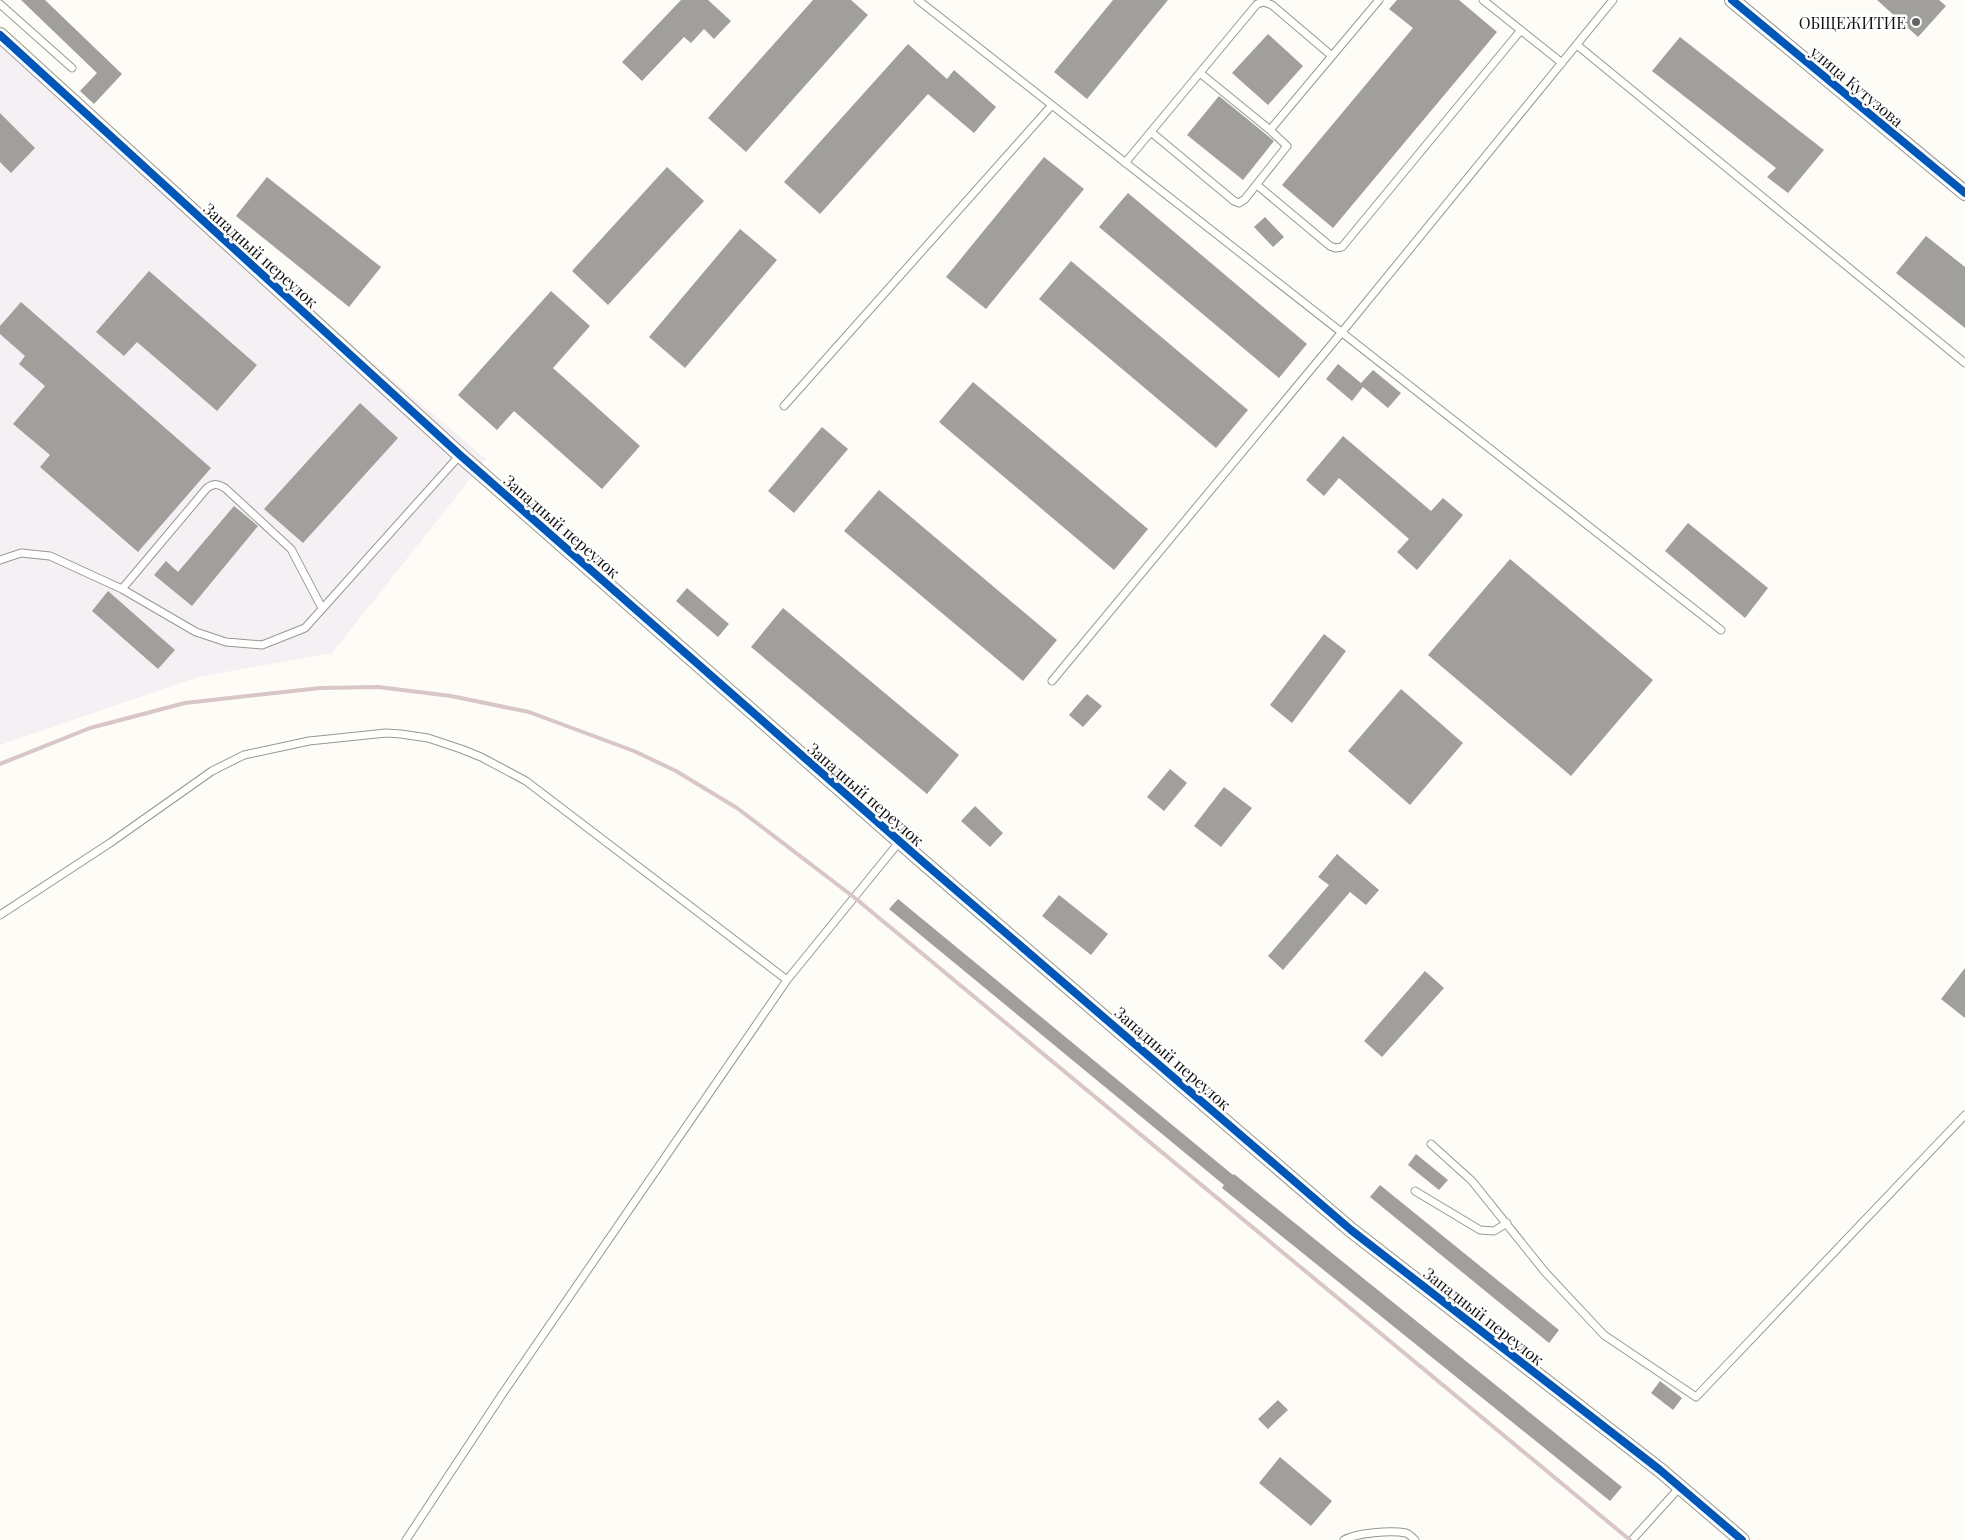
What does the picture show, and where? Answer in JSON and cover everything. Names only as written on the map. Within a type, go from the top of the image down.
[{"type":"street","name":"улица Кутузова","points":[[1732,0],[1965,192]]},
{"type":"street","name":"Западный переулок","points":[[0,36],[460,455],[900,841],[1351,1230],[1680,1487],[1742,1540]]},
{"type":"lane","points":[[918,0],[1720,630]]},
{"type":"lane","points":[[1270,130],[1379,0]]},
{"type":"lane","points":[[1484,0],[1562,63]]},
{"type":"lane","points":[[1052,681],[1342,332],[1613,0]]},
{"type":"lane","points":[[1125,163],[1257,4],[1264,2],[1272,5],[1332,56]]},
{"type":"lane","points":[[0,4],[72,68]]},
{"type":"lane","points":[[1257,185],[1330,246],[1335,248],[1342,247],[1521,30]]},
{"type":"lane","points":[[1576,45],[1965,363]]},
{"type":"lane","points":[[1151,132],[1234,201],[1239,203],[1245,200],[1287,146],[1200,73]]},
{"type":"lane","points":[[784,406],[1052,105]]},
{"type":"lane","points":[[0,560],[21,553],[50,556],[122,589],[196,632],[226,642],[262,645],[304,628],[460,455]]},
{"type":"lane","points":[[122,589],[207,488],[212,485],[219,485],[225,488],[291,550],[322,608]]},
{"type":"lane","points":[[0,915],[110,843],[212,771],[244,755],[309,741],[386,733],[428,738],[461,749],[481,756],[526,781],[787,980]]},
{"type":"lane","points":[[406,1540],[503,1393],[787,980],[900,841]]},
{"type":"lane","points":[[1431,1144],[1472,1181],[1545,1272],[1604,1335],[1696,1397],[1965,1115]]},
{"type":"lane","points":[[1415,1191],[1480,1230],[1494,1231],[1507,1223]]},
{"type":"lane","points":[[1632,1540],[1680,1487]]},
{"type":"lane","points":[[1344,1540],[1352,1535],[1396,1532],[1408,1534],[1415,1540]]},
{"type":"shaded area","points":[[0,46],[486,459],[332,653],[198,677],[0,745]]},
{"type":"building","points":[[21,0],[45,0],[122,74],[94,104],[80,91],[97,73]]},
{"type":"building","points":[[681,0],[708,0],[731,21],[714,39],[704,29],[691,43],[684,37],[642,81],[622,62]]},
{"type":"building","points":[[813,0],[851,0],[868,15],[746,152],[708,118]]},
{"type":"building","points":[[1113,0],[1168,0],[1087,99],[1054,72]]},
{"type":"building","points":[[1397,0],[1459,0],[1497,32],[1333,228],[1282,185],[1413,28],[1389,9]]},
{"type":"building","name":"ОБЩЕЖИТИЕ","points":[[1877,0],[1939,0],[1946,6],[1918,37]]},
{"type":"building","points":[[1268,34],[1303,66],[1268,105],[1232,73]]},
{"type":"building","points":[[1680,37],[1824,150],[1788,193],[1767,177],[1776,168],[1652,71]]},
{"type":"building","points":[[908,44],[947,79],[954,70],[996,107],[974,133],[928,94],[820,214],[784,182]]},
{"type":"building","points":[[1219,96],[1274,141],[1243,180],[1187,135]]},
{"type":"building","points":[[0,113],[35,148],[11,173],[0,162]]},
{"type":"building","points":[[1044,157],[1084,189],[986,309],[946,277]]},
{"type":"building","points":[[667,167],[704,201],[608,305],[572,271]]},
{"type":"building","points":[[267,177],[381,267],[349,307],[236,216]]},
{"type":"building","points":[[1128,193],[1307,344],[1279,378],[1099,227]]},
{"type":"building","points":[[1265,217],[1284,237],[1273,247],[1254,227]]},
{"type":"building","points":[[740,229],[777,260],[685,368],[649,337]]},
{"type":"building","points":[[1926,236],[1965,267],[1965,328],[1896,273]]},
{"type":"building","points":[[1071,261],[1248,410],[1216,448],[1039,299]]},
{"type":"building","points":[[149,271],[257,365],[217,411],[137,342],[124,356],[96,332]]},
{"type":"building","points":[[551,291],[590,326],[553,368],[640,446],[602,489],[514,411],[497,430],[458,395]]},
{"type":"building","points":[[21,302],[211,468],[138,552],[40,467],[50,455],[13,424],[45,386],[19,364],[25,356],[0,334],[0,326]]},
{"type":"building","points":[[1338,364],[1361,383],[1373,370],[1401,393],[1388,408],[1363,387],[1352,401],[1326,379]]},
{"type":"building","points":[[973,382],[1148,529],[1114,570],[939,422]]},
{"type":"building","points":[[360,403],[398,438],[303,543],[264,509]]},
{"type":"building","points":[[822,427],[848,449],[794,513],[768,491]]},
{"type":"building","points":[[1343,436],[1431,511],[1443,498],[1463,515],[1417,570],[1397,552],[1409,539],[1339,478],[1324,496],[1306,480]]},
{"type":"building","points":[[879,490],[1057,640],[1023,681],[844,531]]},
{"type":"building","points":[[234,506],[258,526],[192,606],[154,575],[166,561],[178,572]]},
{"type":"building","points":[[1688,523],[1768,588],[1745,618],[1665,551]]},
{"type":"building","points":[[1510,559],[1653,680],[1571,776],[1428,655]]},
{"type":"building","points":[[687,588],[729,624],[718,637],[676,601]]},
{"type":"building","points":[[108,591],[175,650],[158,669],[92,611]]},
{"type":"building","points":[[783,608],[959,755],[927,794],[751,647]]},
{"type":"building","points":[[1324,634],[1346,651],[1292,723],[1270,705]]},
{"type":"building","points":[[1401,689],[1463,743],[1410,805],[1348,751]]},
{"type":"building","points":[[1087,694],[1102,706],[1083,727],[1069,715]]},
{"type":"building","points":[[1170,769],[1187,783],[1164,811],[1147,797]]},
{"type":"building","points":[[1224,787],[1252,808],[1221,847],[1194,826]]},
{"type":"building","points":[[975,806],[1003,833],[990,847],[961,821]]},
{"type":"building","points":[[1337,854],[1379,890],[1366,905],[1350,892],[1283,970],[1268,956],[1329,885],[1318,877]]},
{"type":"building","points":[[1059,895],[1108,934],[1091,955],[1042,916]]},
{"type":"building","points":[[898,899],[1233,1175],[1622,1487],[1610,1501],[1222,1188],[1224,1185],[889,909]]},
{"type":"building","points":[[1965,968],[1965,1018],[1941,999]]},
{"type":"building","points":[[1425,971],[1444,988],[1382,1057],[1364,1041]]},
{"type":"building","points":[[1416,1154],[1448,1180],[1439,1190],[1408,1165]]},
{"type":"building","points":[[1380,1185],[1559,1330],[1549,1343],[1370,1197]]},
{"type":"building","points":[[1660,1381],[1682,1398],[1673,1410],[1651,1393]]},
{"type":"building","points":[[1278,1400],[1288,1410],[1268,1429],[1258,1419]]},
{"type":"building","points":[[1280,1457],[1332,1501],[1311,1526],[1259,1483]]},
{"type":"railway","points":[[0,764],[90,728],[185,703],[320,688],[378,687],[451,696],[529,712],[634,751],[676,771],[737,808],[855,898],[1630,1540]]},
{"type":"cycle path","points":[[1732,0],[1965,193]]},
{"type":"cycle path","points":[[0,35],[460,455],[922,861],[1351,1230],[1660,1470],[1742,1540]]},
{"type":"place","name":"ОБЩЕЖИТИЕ","points":[[1916,22]]}]
